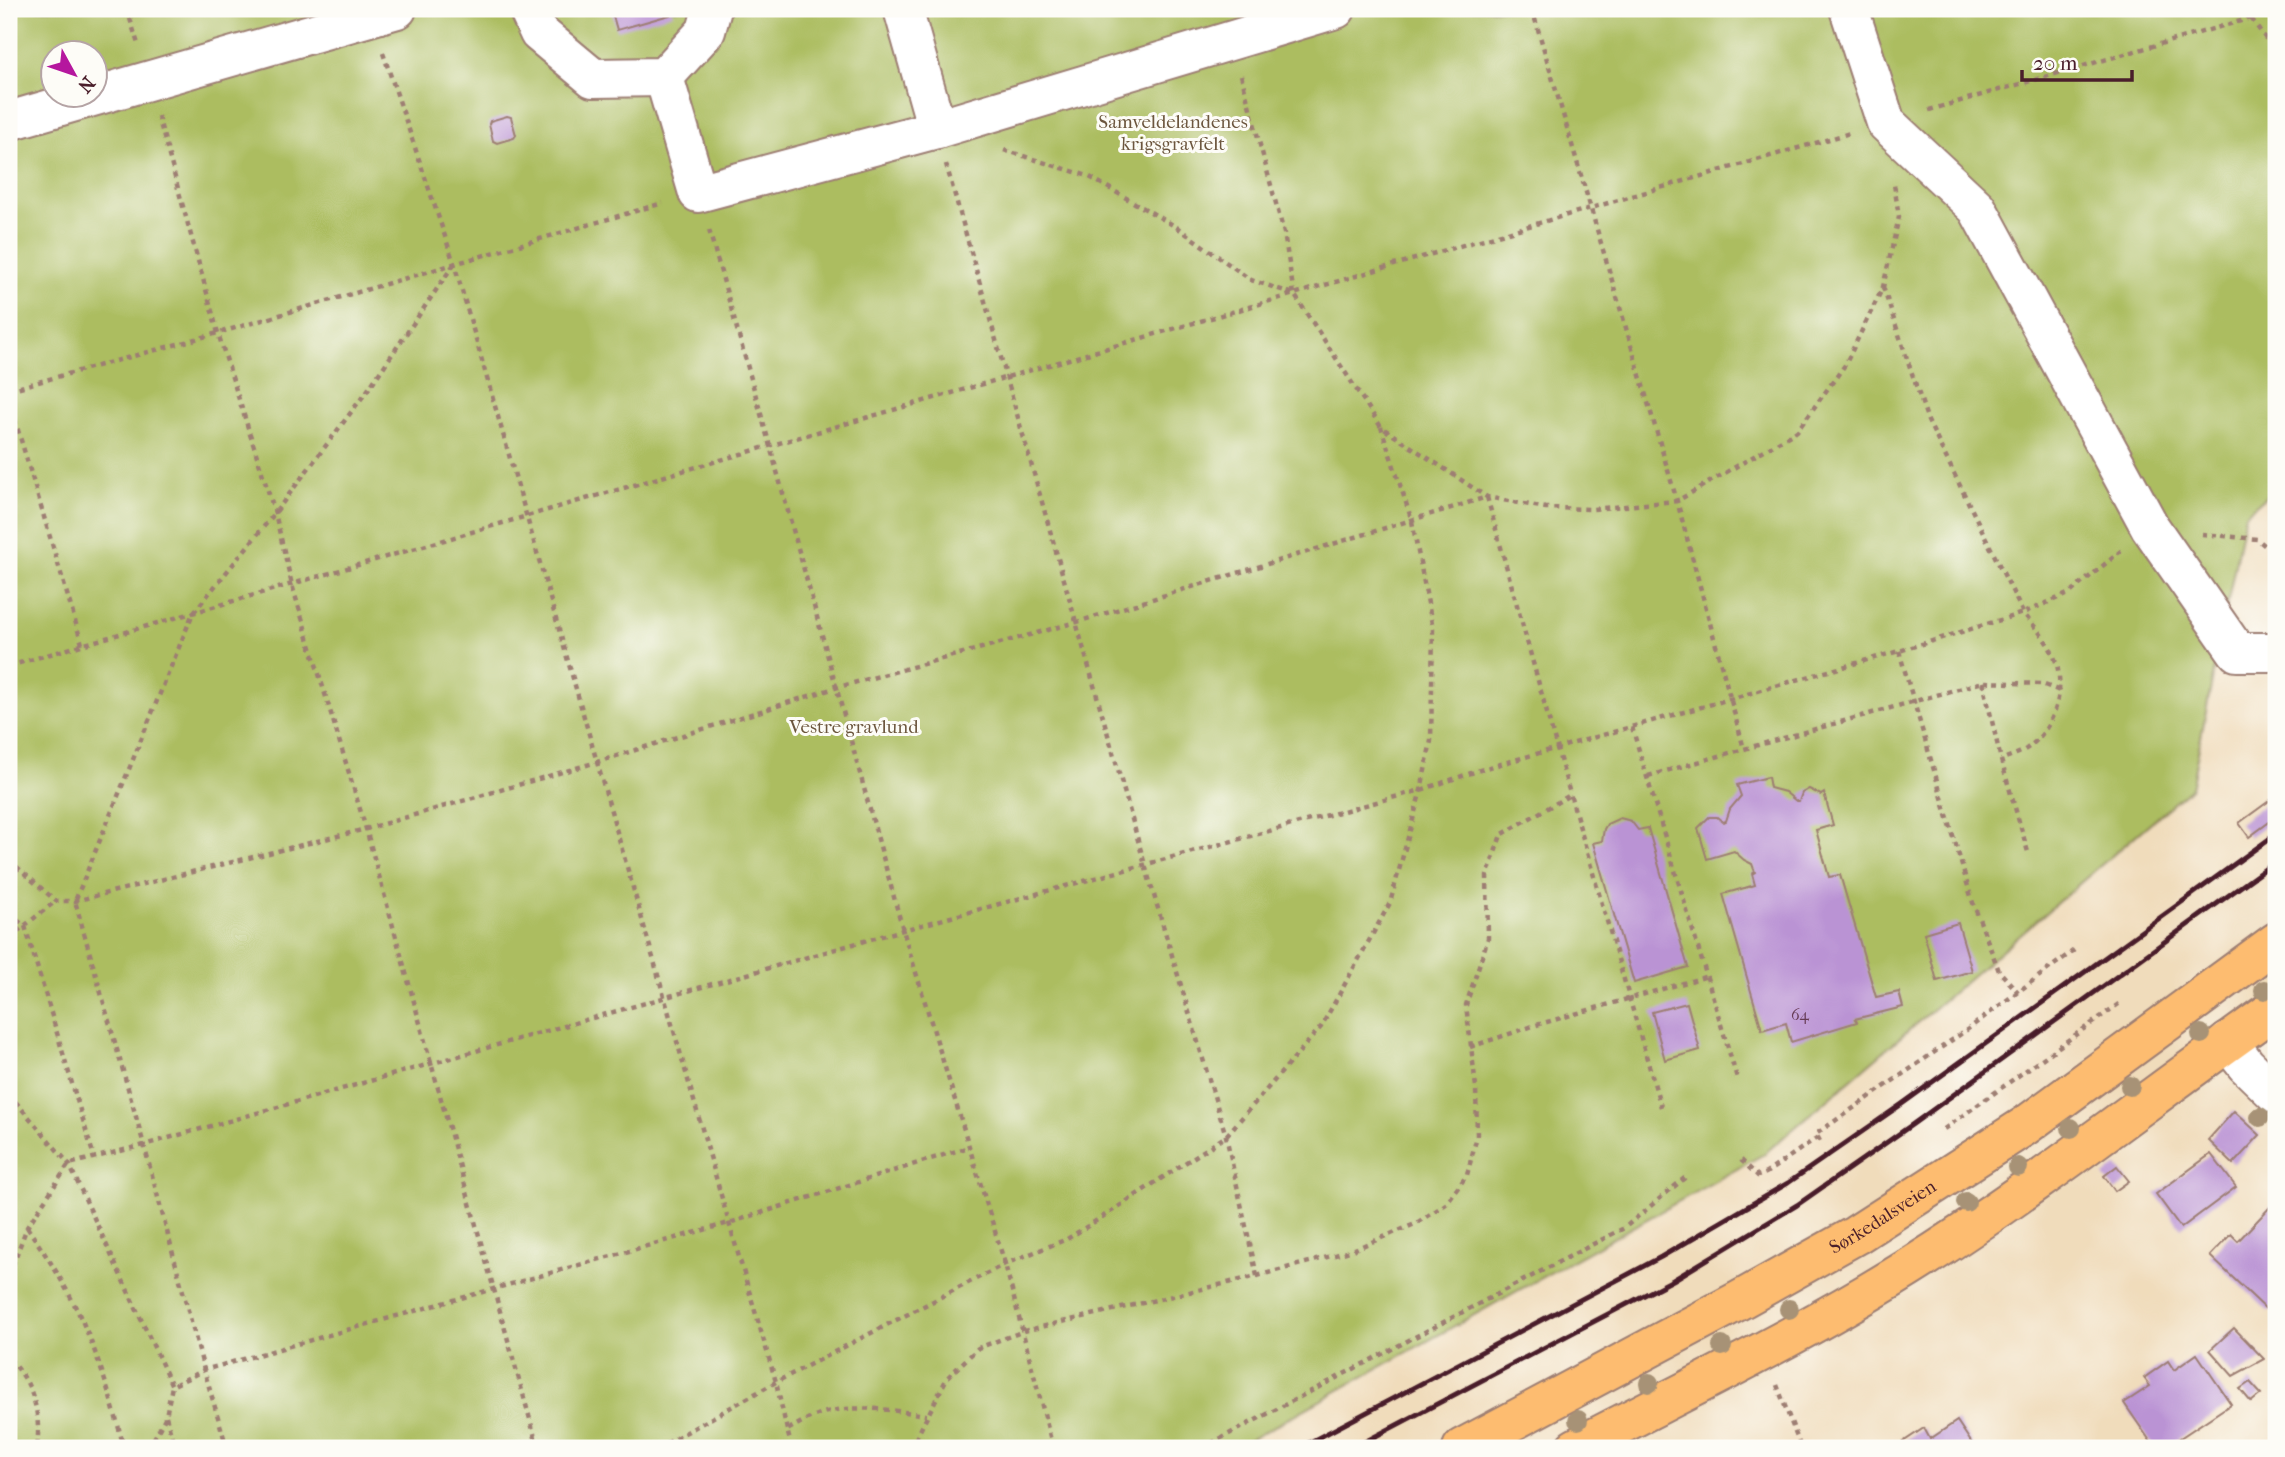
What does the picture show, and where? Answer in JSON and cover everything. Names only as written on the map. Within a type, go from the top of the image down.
[{"type":"main road","name":"Sørkedalsveien","points":[[1462,1448],[1856,1235],[2025,1126],[2276,942]]},
{"type":"main road","points":[[1575,1448],[1847,1306],[1922,1260],[2057,1168],[2276,1008]]},
{"type":"street","points":[[528,9],[539,33],[593,78],[664,77],[706,31],[712,9]]},
{"type":"street","points":[[903,9],[937,129]]},
{"type":"street","points":[[664,77],[698,193],[937,129],[1336,9]]},
{"type":"street","points":[[1849,9],[1886,122],[1977,208],[2150,527],[2237,652],[2276,652]]},
{"type":"street","points":[[9,121],[384,12]]},
{"type":"street","points":[[2228,1042],[2246,1065],[2276,1094]]},
{"type":"path","points":[[1532,9],[1676,501],[1744,749]]},
{"type":"path","points":[[2252,9],[2251,18],[2276,53]]},
{"type":"path","points":[[384,12],[526,516],[776,1381],[792,1448]]},
{"type":"path","points":[[9,666],[2251,18]]},
{"type":"path","points":[[658,1448],[776,1381],[1005,1264],[1067,1239],[1226,1136],[1321,1027],[1390,903],[1421,790],[1431,741],[1433,629],[1412,521],[1381,427],[1294,294],[1284,233],[1229,39]]},
{"type":"path","points":[[148,81],[218,333],[275,513],[292,585],[366,828],[538,1448]]},
{"type":"path","points":[[1381,427],[1487,497],[1546,508],[1593,509],[1676,501],[1797,431],[1845,365],[1883,287],[1899,217],[1886,122]]},
{"type":"path","points":[[937,129],[1145,865],[1226,1136],[1258,1276]]},
{"type":"path","points":[[1000,149],[1088,176],[1178,228],[1251,280],[1294,294]]},
{"type":"path","points":[[9,390],[218,333],[698,193],[903,930],[1024,1331],[1053,1448]]},
{"type":"path","points":[[227,1448],[75,901],[193,613],[275,513],[367,391],[454,263]]},
{"type":"path","points":[[1883,287],[1928,421],[2023,612],[2043,637],[2056,662],[2060,691],[2054,714],[2044,732],[2026,749],[2001,760]]},
{"type":"path","points":[[9,400],[82,644]]},
{"type":"path","points":[[9,938],[56,901],[75,901],[366,828],[597,762],[835,688],[1077,622],[1487,497]]},
{"type":"path","points":[[1487,497],[1661,1107]]},
{"type":"path","points":[[9,1275],[27,1227],[69,1164],[903,930],[1421,790],[1483,769],[1899,651],[2023,612],[2070,593],[2150,527],[2257,540],[2276,555]]},
{"type":"path","points":[[1899,651],[1972,900],[1999,971],[2018,992]]},
{"type":"path","points":[[1648,776],[1983,682],[2042,684],[2060,691]]},
{"type":"path","points":[[1983,682],[2001,760],[2028,852]]},
{"type":"path","points":[[1632,727],[1737,1078]]},
{"type":"path","points":[[911,1448],[947,1378],[978,1348],[1024,1331],[1258,1276],[1350,1251],[1415,1224],[1446,1203],[1467,1175],[1477,1136],[1476,1087],[1466,1005],[1488,938],[1487,876],[1501,835],[1570,795]]},
{"type":"path","points":[[9,860],[56,901]]},
{"type":"path","points":[[9,914],[25,926],[94,1157]]},
{"type":"path","points":[[1741,1160],[1758,1176],[1766,1173],[1819,1139],[1816,1134],[2077,948]]},
{"type":"path","points":[[1470,1047],[1708,976]]},
{"type":"path","points":[[1935,1136],[2120,1003]]},
{"type":"path","points":[[9,1094],[69,1164],[172,1386],[166,1416],[149,1448]]},
{"type":"path","points":[[172,1386],[204,1370],[729,1223],[969,1147]]},
{"type":"path","points":[[1202,1448],[1623,1228],[1687,1176]]},
{"type":"path","points":[[27,1227],[66,1288],[92,1346],[113,1405],[124,1448]]},
{"type":"path","points":[[9,1359],[32,1389],[39,1429],[37,1448]]},
{"type":"path","points":[[1774,1378],[1801,1448]]},
{"type":"path","points":[[787,1430],[815,1416],[835,1410],[891,1410],[926,1415]]},
{"type":"path","points":[[166,1416],[175,1448]]},
{"type":"green space","name":"Vestre gravlund","points":[[9,9],[2276,9],[2276,488],[2245,514],[2191,788],[1764,1154],[1235,1448],[9,1448]]},
{"type":"building","points":[[611,9],[671,9],[673,14],[617,30]]},
{"type":"building","points":[[511,117],[516,135],[497,143],[493,141],[490,121]]},
{"type":"building","points":[[1768,777],[1770,788],[1785,792],[1796,801],[1809,789],[1821,795],[1824,793],[1833,825],[1816,830],[1829,877],[1840,875],[1876,997],[1899,992],[1903,1007],[1855,1019],[1857,1022],[1791,1042],[1786,1023],[1762,1030],[1723,894],[1755,885],[1752,874],[1755,872],[1752,864],[1734,851],[1707,859],[1698,828],[1709,817],[1726,821],[1730,809],[1741,796],[1737,785]]},
{"type":"building","points":[[2276,796],[2276,817],[2249,837],[2239,823]]},
{"type":"building","points":[[1620,818],[1631,821],[1638,830],[1648,828],[1688,967],[1634,983],[1593,843],[1602,841],[1607,824]]},
{"type":"building","points":[[1958,923],[1972,971],[1937,981],[1924,933]]},
{"type":"building","points":[[1687,1003],[1700,1050],[1665,1060],[1652,1012]]},
{"type":"building","points":[[2234,1111],[2260,1135],[2233,1164],[2208,1140]]},
{"type":"building","points":[[2211,1154],[2236,1187],[2181,1228],[2156,1194]]},
{"type":"building","points":[[2117,1166],[2129,1181],[2115,1191],[2104,1176]]},
{"type":"building","points":[[2272,1205],[2276,1209],[2276,1304],[2269,1312],[2210,1256],[2231,1234],[2238,1241]]},
{"type":"building","points":[[2234,1328],[2264,1359],[2233,1376],[2210,1350]]},
{"type":"building","points":[[2197,1354],[2231,1404],[2165,1448],[2155,1448],[2124,1403],[2150,1386],[2144,1378],[2168,1361],[2174,1370]]},
{"type":"building","points":[[2250,1382],[2261,1394],[2251,1402],[2240,1389]]},
{"type":"building","points":[[1957,1421],[1975,1448],[1897,1446],[1924,1428],[1930,1439]]},
{"type":"railway","points":[[1299,1448],[1661,1257],[1788,1183],[2276,834]]},
{"type":"railway","points":[[1353,1448],[1673,1280],[1797,1205],[2276,861]]},
{"type":"park label","name":"Samveldelandenes krigsgravfelt","points":[[1173,133]]}]
